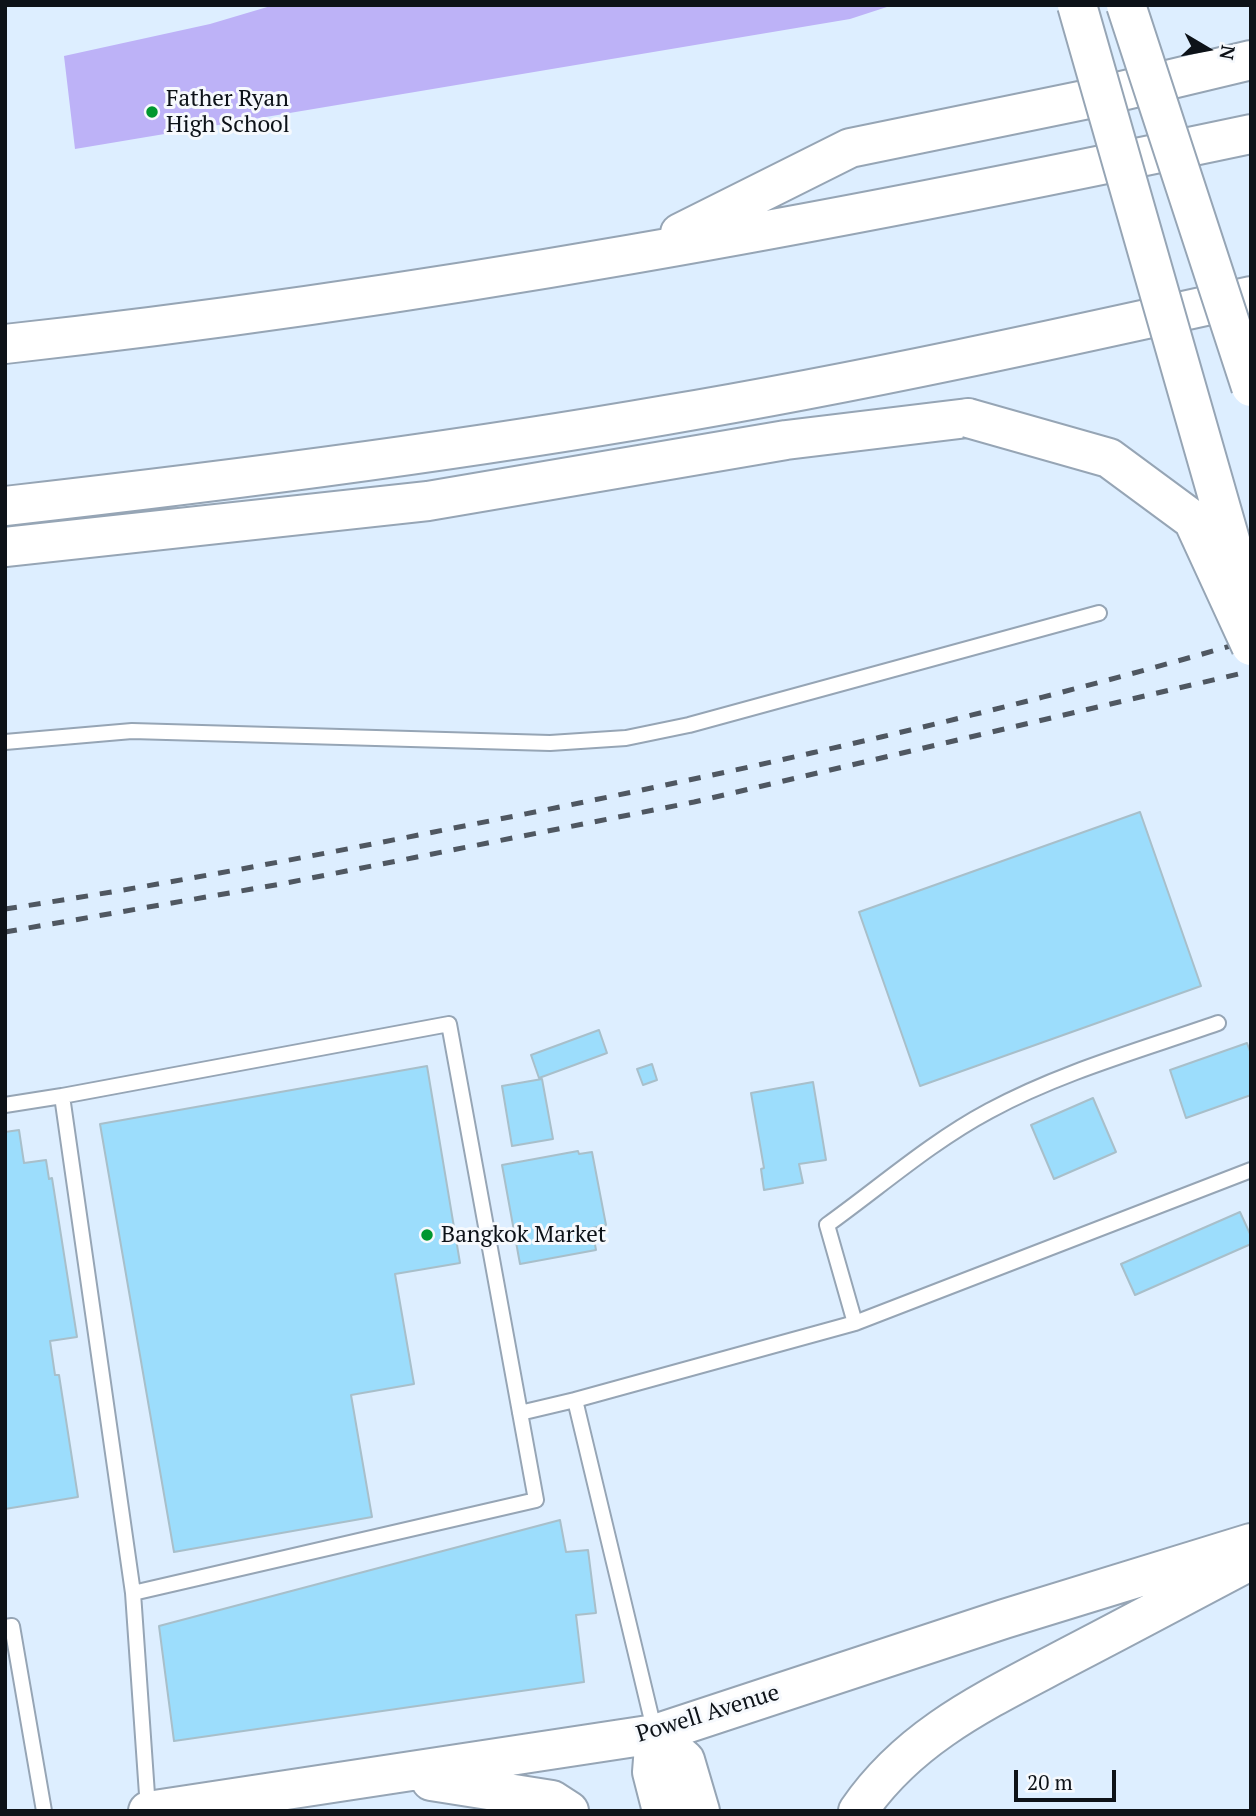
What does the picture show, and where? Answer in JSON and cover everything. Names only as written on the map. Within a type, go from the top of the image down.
[{"type":"main road","points":[[1077,5],[1251,613]]},
{"type":"main road","points":[[1126,5],[1251,387]]},
{"type":"main road","points":[[643,252],[850,148],[1084,100],[1251,60]]},
{"type":"main road","points":[[5,344],[342,300],[643,252],[892,208],[1251,134]]},
{"type":"main road","points":[[5,506],[240,479],[666,415],[1051,340],[1251,296]]},
{"type":"main road","points":[[5,547],[428,501],[786,440],[968,418],[1109,458],[1193,520],[1251,646]]},
{"type":"main road","name":"Powell Avenue","points":[[148,1811],[655,1734],[1004,1619],[1251,1543]]},
{"type":"main road","points":[[858,1811],[888,1772],[909,1751],[957,1716],[1251,1560]]},
{"type":"main road","points":[[655,1734],[652,1772],[662,1811]]},
{"type":"main road","points":[[655,1734],[685,1760],[700,1811]]},
{"type":"main road","points":[[395,1775],[552,1800],[569,1811]]},
{"type":"lane","points":[[5,742],[132,731],[550,743],[626,738],[689,725],[1099,613]]},
{"type":"lane","points":[[855,1323],[827,1225],[914,1159],[988,1111],[1071,1073],[1218,1023]]},
{"type":"lane","points":[[5,1105],[449,1024],[536,1500],[133,1593]]},
{"type":"lane","points":[[62,1096],[133,1593],[148,1811]]},
{"type":"lane","points":[[520,1413],[855,1323],[1251,1170]]},
{"type":"lane","points":[[575,1400],[655,1734]]},
{"type":"lane","points":[[5,1627],[12,1626],[44,1811]]},
{"type":"shaded area","name":"Father Ryan High School","points":[[274,5],[893,5],[850,19],[75,149],[64,56],[210,24]]},
{"type":"building","points":[[1140,812],[1201,986],[920,1086],[859,912]]},
{"type":"building","points":[[599,1030],[607,1053],[539,1078],[531,1055]]},
{"type":"building","points":[[1247,1043],[1251,1054],[1251,1095],[1186,1118],[1170,1070]]},
{"type":"building","points":[[652,1064],[657,1080],[643,1085],[637,1069]]},
{"type":"building","points":[[427,1066],[460,1263],[395,1274],[414,1384],[351,1395],[372,1517],[174,1552],[100,1124]]},
{"type":"building","points":[[542,1079],[553,1139],[512,1146],[502,1086]]},
{"type":"building","points":[[813,1082],[826,1160],[799,1164],[803,1183],[764,1190],[761,1169],[764,1168],[751,1093]]},
{"type":"building","points":[[1093,1098],[1116,1152],[1054,1179],[1031,1125]]},
{"type":"building","points":[[19,1130],[24,1163],[46,1160],[49,1179],[52,1178],[77,1337],[50,1341],[55,1375],[59,1375],[78,1497],[5,1509],[5,1132]]},
{"type":"building","points":[[578,1151],[579,1154],[592,1152],[606,1225],[592,1228],[596,1250],[520,1264],[502,1165]]},
{"type":"building","points":[[1240,1212],[1251,1236],[1251,1244],[1135,1295],[1121,1264]]},
{"type":"building","points":[[560,1520],[566,1552],[588,1550],[596,1613],[576,1615],[584,1682],[174,1741],[159,1626]]},
{"type":"railway","points":[[5,909],[289,860],[658,787],[956,719],[1251,640]]},
{"type":"railway","points":[[5,932],[281,884],[694,802],[1251,671]]},
{"type":"place","name":"Father Ryan High School","points":[[152,112]]},
{"type":"place","name":"Bangkok Market","points":[[427,1235]]}]
